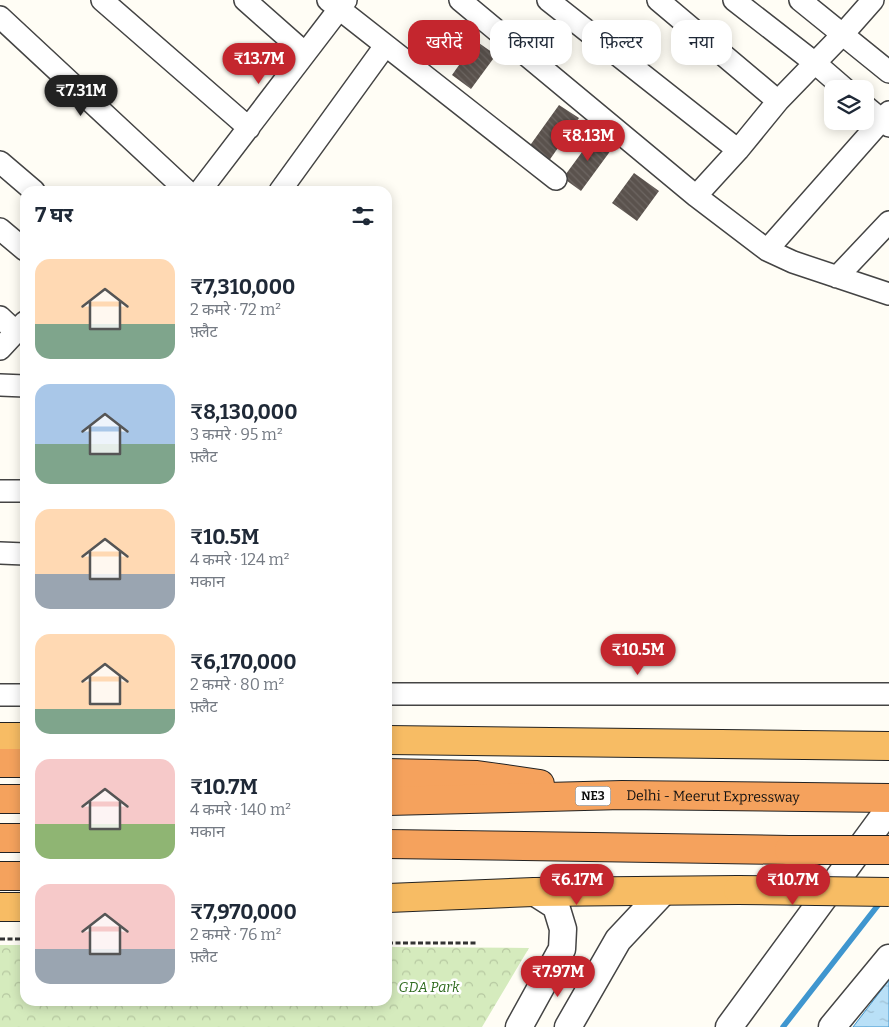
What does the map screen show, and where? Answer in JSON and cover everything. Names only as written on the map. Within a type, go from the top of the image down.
[{"type":"highway","points":[[0,737],[20,737]]},
{"type":"highway","points":[[392,740],[889,746]]},
{"type":"highway","points":[[0,763],[20,763]]},
{"type":"highway","points":[[392,773],[477,776],[622,795]]},
{"type":"highway","name":"Delhi - Meerut Expressway","points":[[392,801],[622,795],[889,798]]},
{"type":"highway","points":[[0,799],[20,799]]},
{"type":"highway","points":[[0,838],[20,838]]},
{"type":"highway","points":[[392,844],[508,847],[889,850]]},
{"type":"highway","points":[[392,858],[508,847]]},
{"type":"highway","points":[[0,876],[20,876]]},
{"type":"highway","points":[[392,898],[534,892],[738,890],[889,892]]},
{"type":"highway","points":[[0,907],[20,907]]},
{"type":"street","points":[[102,0],[249,128]]},
{"type":"street","points":[[245,0],[305,53]]},
{"type":"street","points":[[460,0],[696,196],[767,250],[793,262],[889,294]]},
{"type":"street","points":[[548,0],[738,150]]},
{"type":"street","points":[[658,0],[778,101]]},
{"type":"street","points":[[734,0],[835,80]]},
{"type":"street","points":[[800,0],[888,68]]},
{"type":"street","points":[[696,196],[738,150],[778,101],[873,0]]},
{"type":"street","points":[[204,186],[305,53],[338,3],[385,46],[556,179]]},
{"type":"street","points":[[0,17],[182,186]]},
{"type":"street","points":[[284,186],[385,46]]},
{"type":"street","points":[[767,250],[887,119],[874,111]]},
{"type":"street","points":[[0,162],[28,186]]},
{"type":"street","points":[[837,277],[889,222]]},
{"type":"street","points":[[0,229],[20,246]]},
{"type":"street","points":[[0,317],[20,328]]},
{"type":"street","points":[[0,349],[20,331]]},
{"type":"street","points":[[0,385],[20,386]]},
{"type":"street","points":[[0,491],[20,491]]},
{"type":"street","points":[[0,553],[20,554]]},
{"type":"street","points":[[392,694],[889,694]]},
{"type":"street","points":[[0,695],[20,695]]},
{"type":"street","points":[[729,1027],[889,809]]},
{"type":"street","points":[[568,1027],[618,940],[664,891]]},
{"type":"street","points":[[519,1027],[562,949],[563,929],[556,906],[534,892]]},
{"type":"street","points":[[832,1027],[889,958]]},
{"type":"path","points":[[0,939],[20,939]]},
{"type":"path","points":[[392,943],[478,943]]},
{"type":"green space","name":"GDA Park","points":[[0,945],[20,945],[20,1006],[392,1006],[392,947],[529,948],[482,1027],[0,1027]]},
{"type":"water","points":[[889,980],[889,1027],[853,1027]]},
{"type":"building","points":[[480,44],[490,51],[490,63],[471,89],[452,75],[459,65],[480,65]]},
{"type":"building","points":[[559,105],[579,118],[546,165],[526,151]]},
{"type":"building","points":[[596,133],[614,146],[581,191],[563,178]]},
{"type":"building","points":[[634,173],[659,191],[637,221],[612,203]]},
{"type":"waterway","points":[[783,1027],[882,900]]}]
